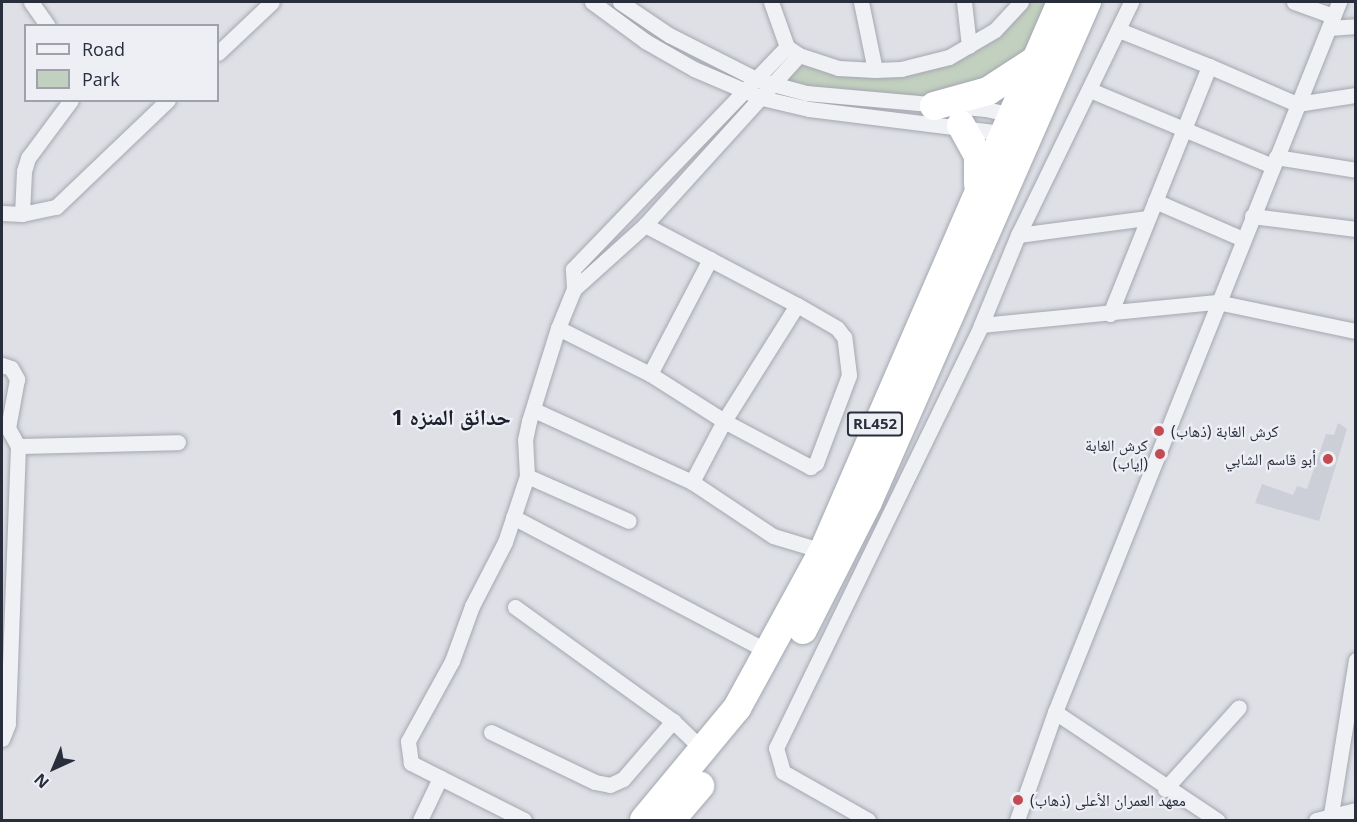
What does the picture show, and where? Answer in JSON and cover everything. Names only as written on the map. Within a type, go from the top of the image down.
[{"type":"highway","name":"RL452","points":[[670,820],[750,720],[827,586],[868,502],[1019,127],[1034,61],[1061,2]]},
{"type":"highway","name":"RL452","points":[[644,820],[704,751],[737,708],[769,652],[823,552],[976,192],[1019,127],[1087,2]]},
{"type":"highway","points":[[934,106],[988,91],[1034,61]]},
{"type":"highway","points":[[961,125],[978,156],[976,192]]},
{"type":"street","points":[[31,2],[47,24]]},
{"type":"street","points":[[219,52],[272,2]]},
{"type":"street","points":[[592,2],[645,41],[762,98],[841,113],[961,125],[1019,127]]},
{"type":"street","points":[[620,2],[687,45],[758,80],[859,100],[934,106],[1019,127]]},
{"type":"street","points":[[771,2],[793,51],[838,68],[875,69],[926,64],[969,46],[995,30],[1021,2]]},
{"type":"street","points":[[861,2],[875,69]]},
{"type":"street","points":[[964,2],[969,46]]},
{"type":"street","points":[[868,820],[847,815],[783,772],[776,748],[981,325],[1018,235],[1131,2]]},
{"type":"street","points":[[1294,2],[1334,15],[1356,26]]},
{"type":"street","points":[[1017,820],[1055,712],[1217,302],[1334,15]]},
{"type":"street","points":[[1119,30],[1298,104],[1356,95]]},
{"type":"street","points":[[574,289],[645,225],[775,85],[793,51]]},
{"type":"street","points":[[524,820],[407,759],[408,741],[452,662],[471,606],[493,570],[513,517],[527,476],[525,440],[558,328],[574,289],[573,269],[758,80],[793,51]]},
{"type":"street","points":[[1110,314],[1209,66]]},
{"type":"street","points":[[1090,90],[1275,161],[1356,170]]},
{"type":"street","points":[[22,214],[24,171],[28,158],[70,102]]},
{"type":"street","points":[[2,213],[22,214],[56,207],[166,102]]},
{"type":"street","points":[[1155,201],[1243,239]]},
{"type":"street","points":[[1252,216],[1356,229]]},
{"type":"street","points":[[1018,235],[1148,219]]},
{"type":"street","points":[[558,328],[650,374],[724,421],[810,467],[816,463],[849,375],[847,349],[837,328],[645,225]]},
{"type":"street","points":[[650,374],[710,259]]},
{"type":"street","points":[[981,325],[1217,302],[1356,331]]},
{"type":"street","points":[[692,482],[724,421],[797,305]]},
{"type":"street","points":[[2,365],[10,368],[17,380],[8,428],[18,446],[8,724],[2,739]]},
{"type":"street","points":[[534,410],[692,482],[756,527],[823,552]]},
{"type":"street","points":[[18,446],[178,442]]},
{"type":"street","points":[[527,476],[629,521]]},
{"type":"street","points":[[513,517],[769,652]]},
{"type":"street","points":[[514,606],[673,721],[704,751]]},
{"type":"street","points":[[1331,818],[1356,660]]},
{"type":"street","points":[[1165,789],[1239,707]]},
{"type":"street","points":[[1055,712],[1165,789],[1217,820]]},
{"type":"street","points":[[491,732],[595,782],[610,785],[623,779],[673,721]]},
{"type":"street","points":[[420,820],[440,778]]},
{"type":"street","points":[[1316,820],[1356,810]]},
{"type":"shaded area","name":"أبو قاسم الشابي","points":[[1338,423],[1347,429],[1319,521],[1255,503],[1262,484],[1293,495],[1297,486],[1307,489],[1326,434],[1334,435]]},
{"type":"green space","points":[[1024,2],[1054,2],[1029,58],[933,101],[779,85],[798,64],[837,73],[927,69]]},
{"type":"place","name":"كرش الغابة (ذهاب)","points":[[1159,431]]},
{"type":"place","name":"كرش الغابة (إياب)","points":[[1160,454]]},
{"type":"place","name":"أبو قاسم الشابي","points":[[1328,459]]},
{"type":"place","name":"معهد العمران الأعلى (ذهاب)","points":[[1018,800]]},
{"type":"district","name":"حدائق المنزه 1","points":[[451,417]]}]
